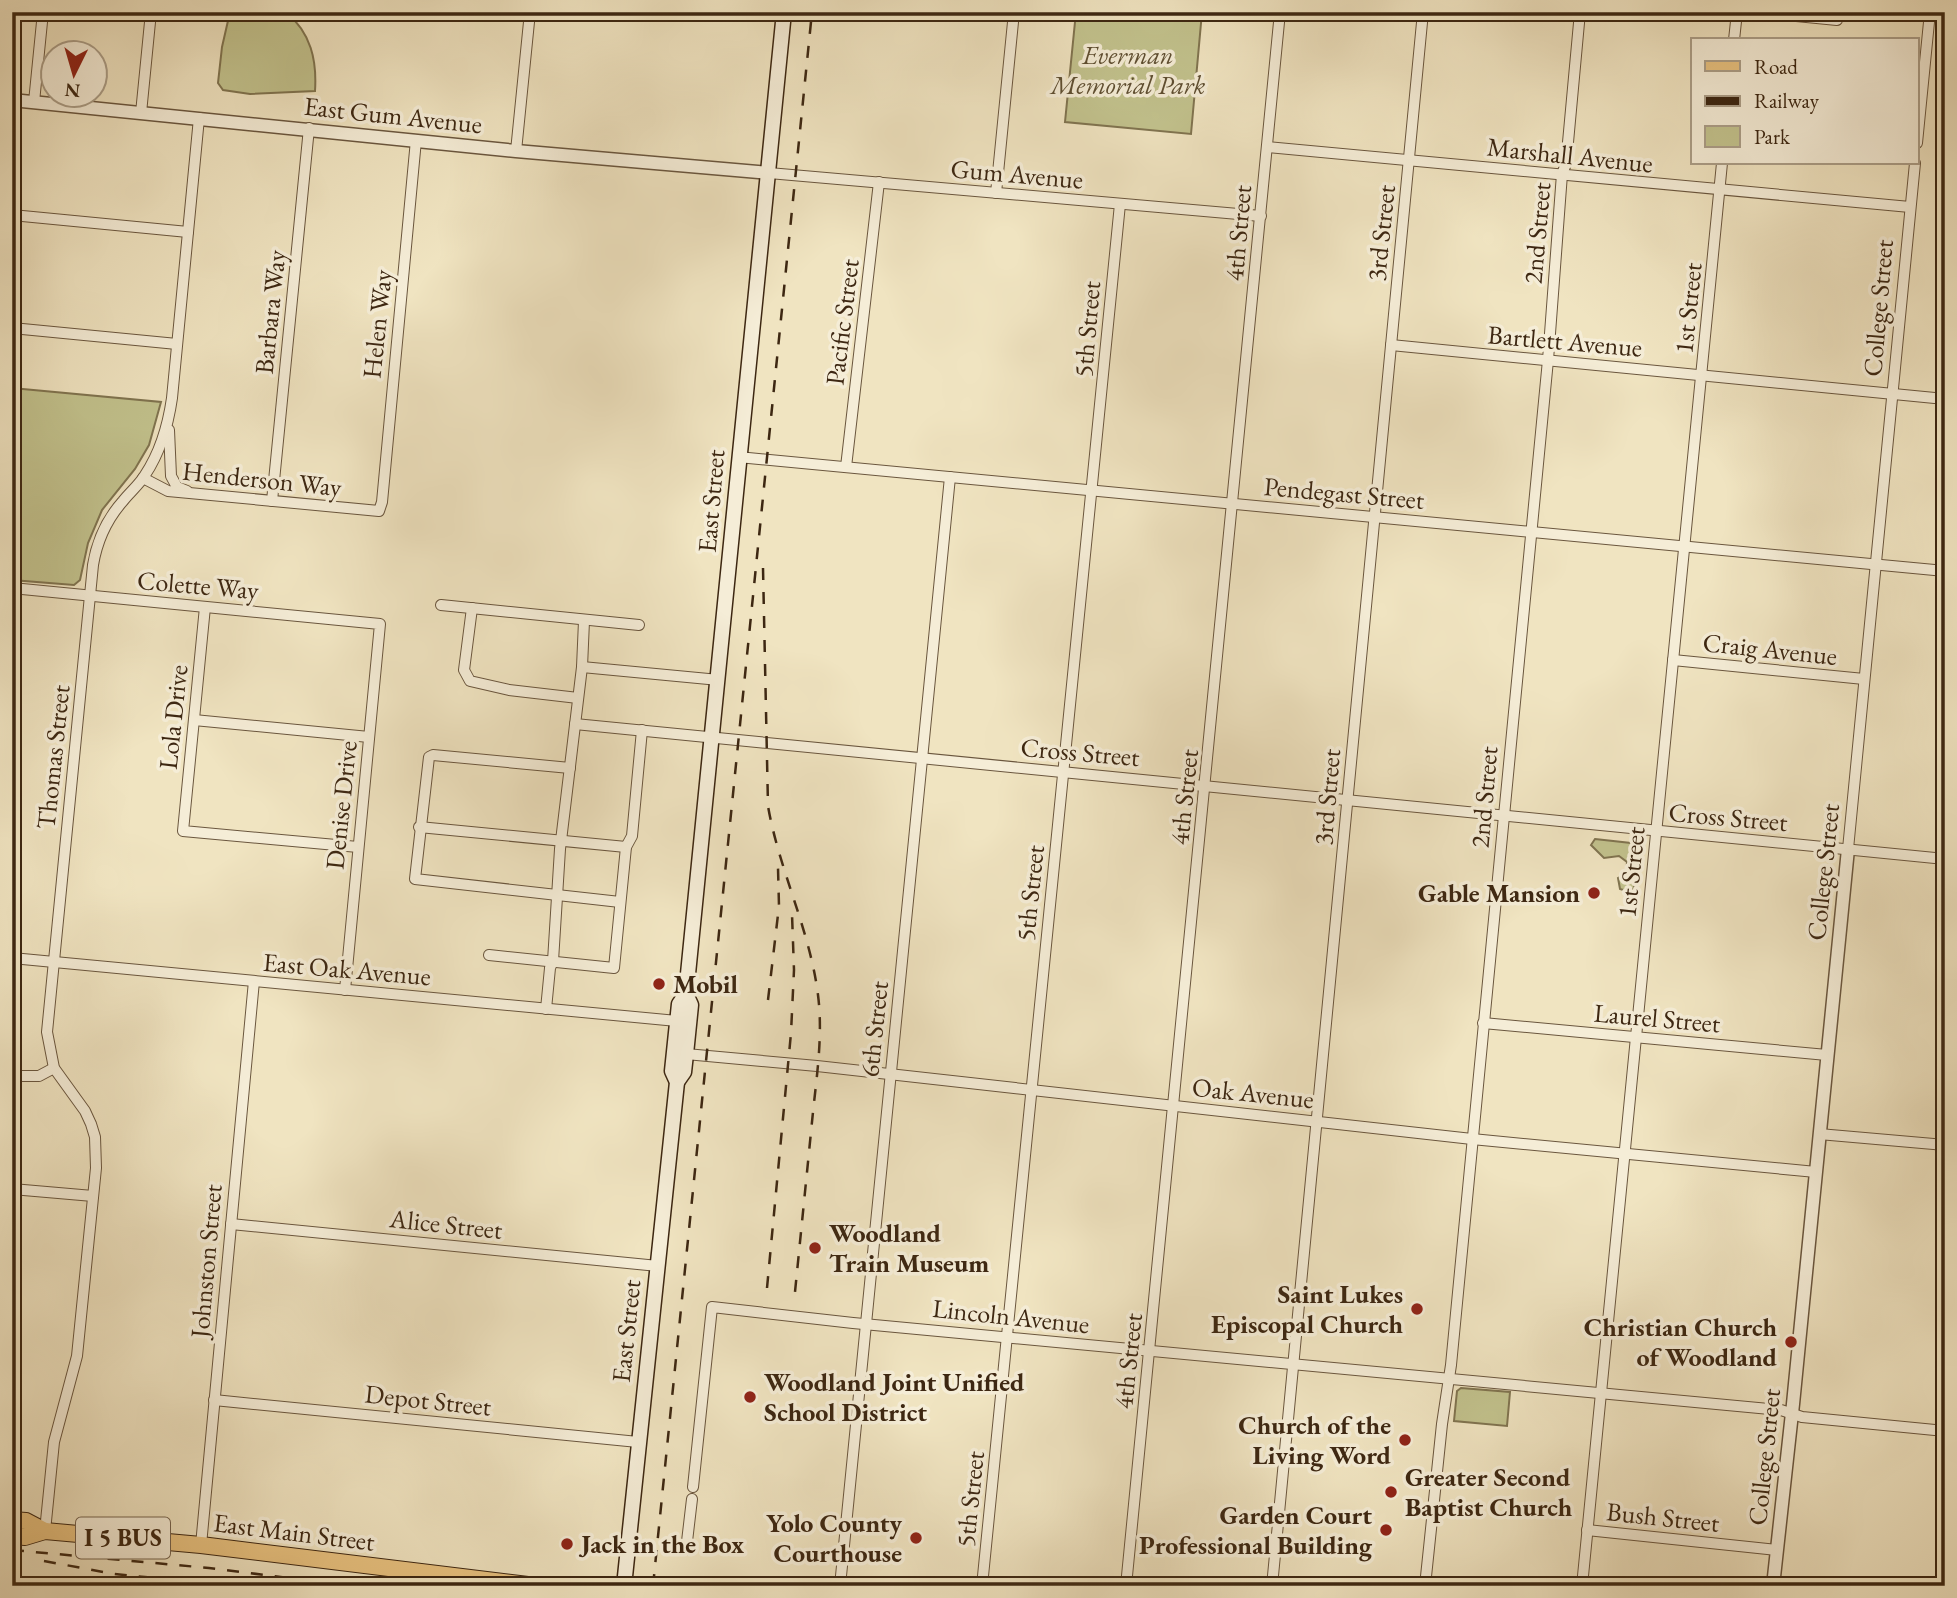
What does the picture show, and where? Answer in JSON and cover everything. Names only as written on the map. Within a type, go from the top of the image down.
[{"type":"main road","name":"East Street","points":[[677,1082],[672,1071],[677,1021],[679,1004],[686,994],[784,12]]},
{"type":"main road","name":"East Street","points":[[624,1586],[677,1082],[684,1072],[686,1054],[691,1005],[686,994]]},
{"type":"main road","name":"East Main Street","points":[[12,1520],[26,1521],[45,1531]]},
{"type":"main road","name":"East Main Street","points":[[12,1536],[25,1537],[45,1531],[201,1545],[537,1586]]},
{"type":"main road","points":[[640,1586],[650,1586]]},
{"type":"street","points":[[34,102],[43,12]]},
{"type":"street","points":[[141,113],[151,12]]},
{"type":"street","points":[[516,151],[530,12]]},
{"type":"street","points":[[996,193],[1014,12]]},
{"type":"street","name":"4th Street","points":[[1126,1586],[1234,504],[1280,12]]},
{"type":"street","name":"3rd Street","points":[[1272,1586],[1423,12]]},
{"type":"street","name":"2nd Street","points":[[1425,1586],[1449,1379],[1548,360],[1562,174],[1566,164],[1580,12]]},
{"type":"street","points":[[1734,38],[1737,12]]},
{"type":"street","points":[[1754,12],[1837,20]]},
{"type":"street","points":[[1918,133],[1930,12]]},
{"type":"street","name":"East Gum Avenue","points":[[12,100],[516,151],[769,173]]},
{"type":"street","name":"Thomas Street","points":[[45,1531],[54,1442],[77,1356],[93,1196],[95,1137],[85,1111],[54,1068],[50,1059],[47,1032],[93,565],[100,538],[113,514],[143,478],[160,448],[169,419],[200,118]]},
{"type":"street","name":"Barbara Way","points":[[272,500],[309,128]]},
{"type":"street","name":"Helen Way","points":[[379,511],[416,140]]},
{"type":"street","name":"Marshall Avenue","points":[[1268,147],[1910,207]]},
{"type":"street","name":"1st Street","points":[[1582,1586],[1722,164]]},
{"type":"street","name":"College Street","points":[[1773,1586],[1915,164]]},
{"type":"street","name":"Gum Avenue","points":[[769,173],[1261,216]]},
{"type":"street","name":"Pacific Street","points":[[846,467],[879,182]]},
{"type":"street","name":"5th Street","points":[[982,1586],[1120,204]]},
{"type":"street","points":[[12,215],[188,232]]},
{"type":"street","points":[[12,328],[177,344]]},
{"type":"street","name":"Bartlett Avenue","points":[[1391,345],[1945,399]]},
{"type":"street","points":[[169,419],[171,476],[177,487],[190,493]]},
{"type":"street","name":"Pendegast Street","points":[[738,457],[1945,571]]},
{"type":"street","name":"6th Street","points":[[840,1586],[950,477]]},
{"type":"street","name":"Henderson Way","points":[[143,478],[167,491],[379,511]]},
{"type":"street","name":"Colette Way","points":[[12,589],[380,624]]},
{"type":"street","points":[[441,605],[639,625]]},
{"type":"street","name":"Lola Drive","points":[[205,607],[183,831],[358,847]]},
{"type":"street","points":[[472,608],[464,670],[470,681],[509,690],[578,698]]},
{"type":"street","points":[[547,1009],[550,968],[553,961],[556,894],[582,667],[584,621]]},
{"type":"street","name":"Denise Drive","points":[[345,990],[380,624]]},
{"type":"street","name":"Craig Avenue","points":[[1672,660],[1864,679]]},
{"type":"street","points":[[582,667],[719,681]]},
{"type":"street","points":[[194,720],[369,737]]},
{"type":"street","name":"Cross Street","points":[[575,723],[1945,859]]},
{"type":"street","points":[[489,955],[614,968],[626,847],[632,836],[642,730]]},
{"type":"street","points":[[570,768],[433,755],[427,760],[415,879],[621,902]]},
{"type":"street","points":[[419,827],[626,847]]},
{"type":"street","name":"East Oak Avenue","points":[[12,958],[677,1021]]},
{"type":"street","name":"Johnston Street","points":[[201,1545],[254,981]]},
{"type":"street","name":"Laurel Street","points":[[1483,1023],[1827,1055]]},
{"type":"street","name":"Oak Avenue","points":[[686,1054],[891,1074],[1472,1139],[1816,1172]]},
{"type":"street","points":[[12,1076],[39,1076],[54,1068]]},
{"type":"street","points":[[1819,1134],[1945,1145]]},
{"type":"street","points":[[12,1189],[93,1196]]},
{"type":"street","name":"Alice Street","points":[[231,1224],[658,1266]]},
{"type":"street","name":"Lincoln Avenue","points":[[693,1487],[712,1307],[1781,1410],[1801,1418],[1945,1431]]},
{"type":"street","name":"Depot Street","points":[[214,1400],[638,1442]]},
{"type":"street","points":[[687,1550],[692,1499]]},
{"type":"street","name":"Bush Street","points":[[1587,1530],[1777,1550]]},
{"type":"green space","points":[[230,12],[286,12],[295,20],[311,48],[315,91],[250,94],[223,90],[218,83]]},
{"type":"green space","name":"Everman Memorial Park","points":[[1076,12],[1202,12],[1191,134],[1065,122]]},
{"type":"green space","points":[[12,388],[161,402],[149,445],[135,469],[102,510],[88,543],[80,580],[74,585],[12,580]]},
{"type":"green space","points":[[1595,839],[1631,843],[1638,850],[1634,888],[1630,892],[1620,889],[1618,878],[1626,874],[1627,862],[1619,856],[1604,858],[1591,845]]},
{"type":"green space","points":[[1461,1388],[1510,1392],[1507,1426],[1454,1421],[1457,1391]]},
{"type":"railway","points":[[653,1586],[812,12]]},
{"type":"railway","points":[[763,568],[768,806],[779,853],[808,947],[819,1010],[818,1069],[795,1292]]},
{"type":"railway","points":[[768,1000],[779,906],[778,868]]},
{"type":"railway","points":[[767,1288],[791,1033],[794,970],[792,914]]},
{"type":"railway","points":[[12,1550],[209,1568],[353,1586]]},
{"type":"railway","points":[[44,1561],[114,1574],[236,1586]]},
{"type":"place","name":"Gable Mansion","points":[[1594,893]]},
{"type":"place","name":"Mobil","points":[[659,984]]},
{"type":"place","name":"Woodland Train Museum","points":[[815,1248]]},
{"type":"place","name":"Saint Lukes Episcopal Church","points":[[1417,1309]]},
{"type":"place","name":"Christian Church of Woodland","points":[[1791,1342]]},
{"type":"place","name":"Woodland Joint Unified School District","points":[[750,1397]]},
{"type":"place","name":"Church of the Living Word","points":[[1405,1440]]},
{"type":"place","name":"Greater Second Baptist Church","points":[[1391,1492]]},
{"type":"place","name":"Garden Court Professional Building","points":[[1386,1530]]},
{"type":"place","name":"Yolo County Courthouse","points":[[916,1538]]},
{"type":"place","name":"Jack in the Box","points":[[567,1544]]}]
